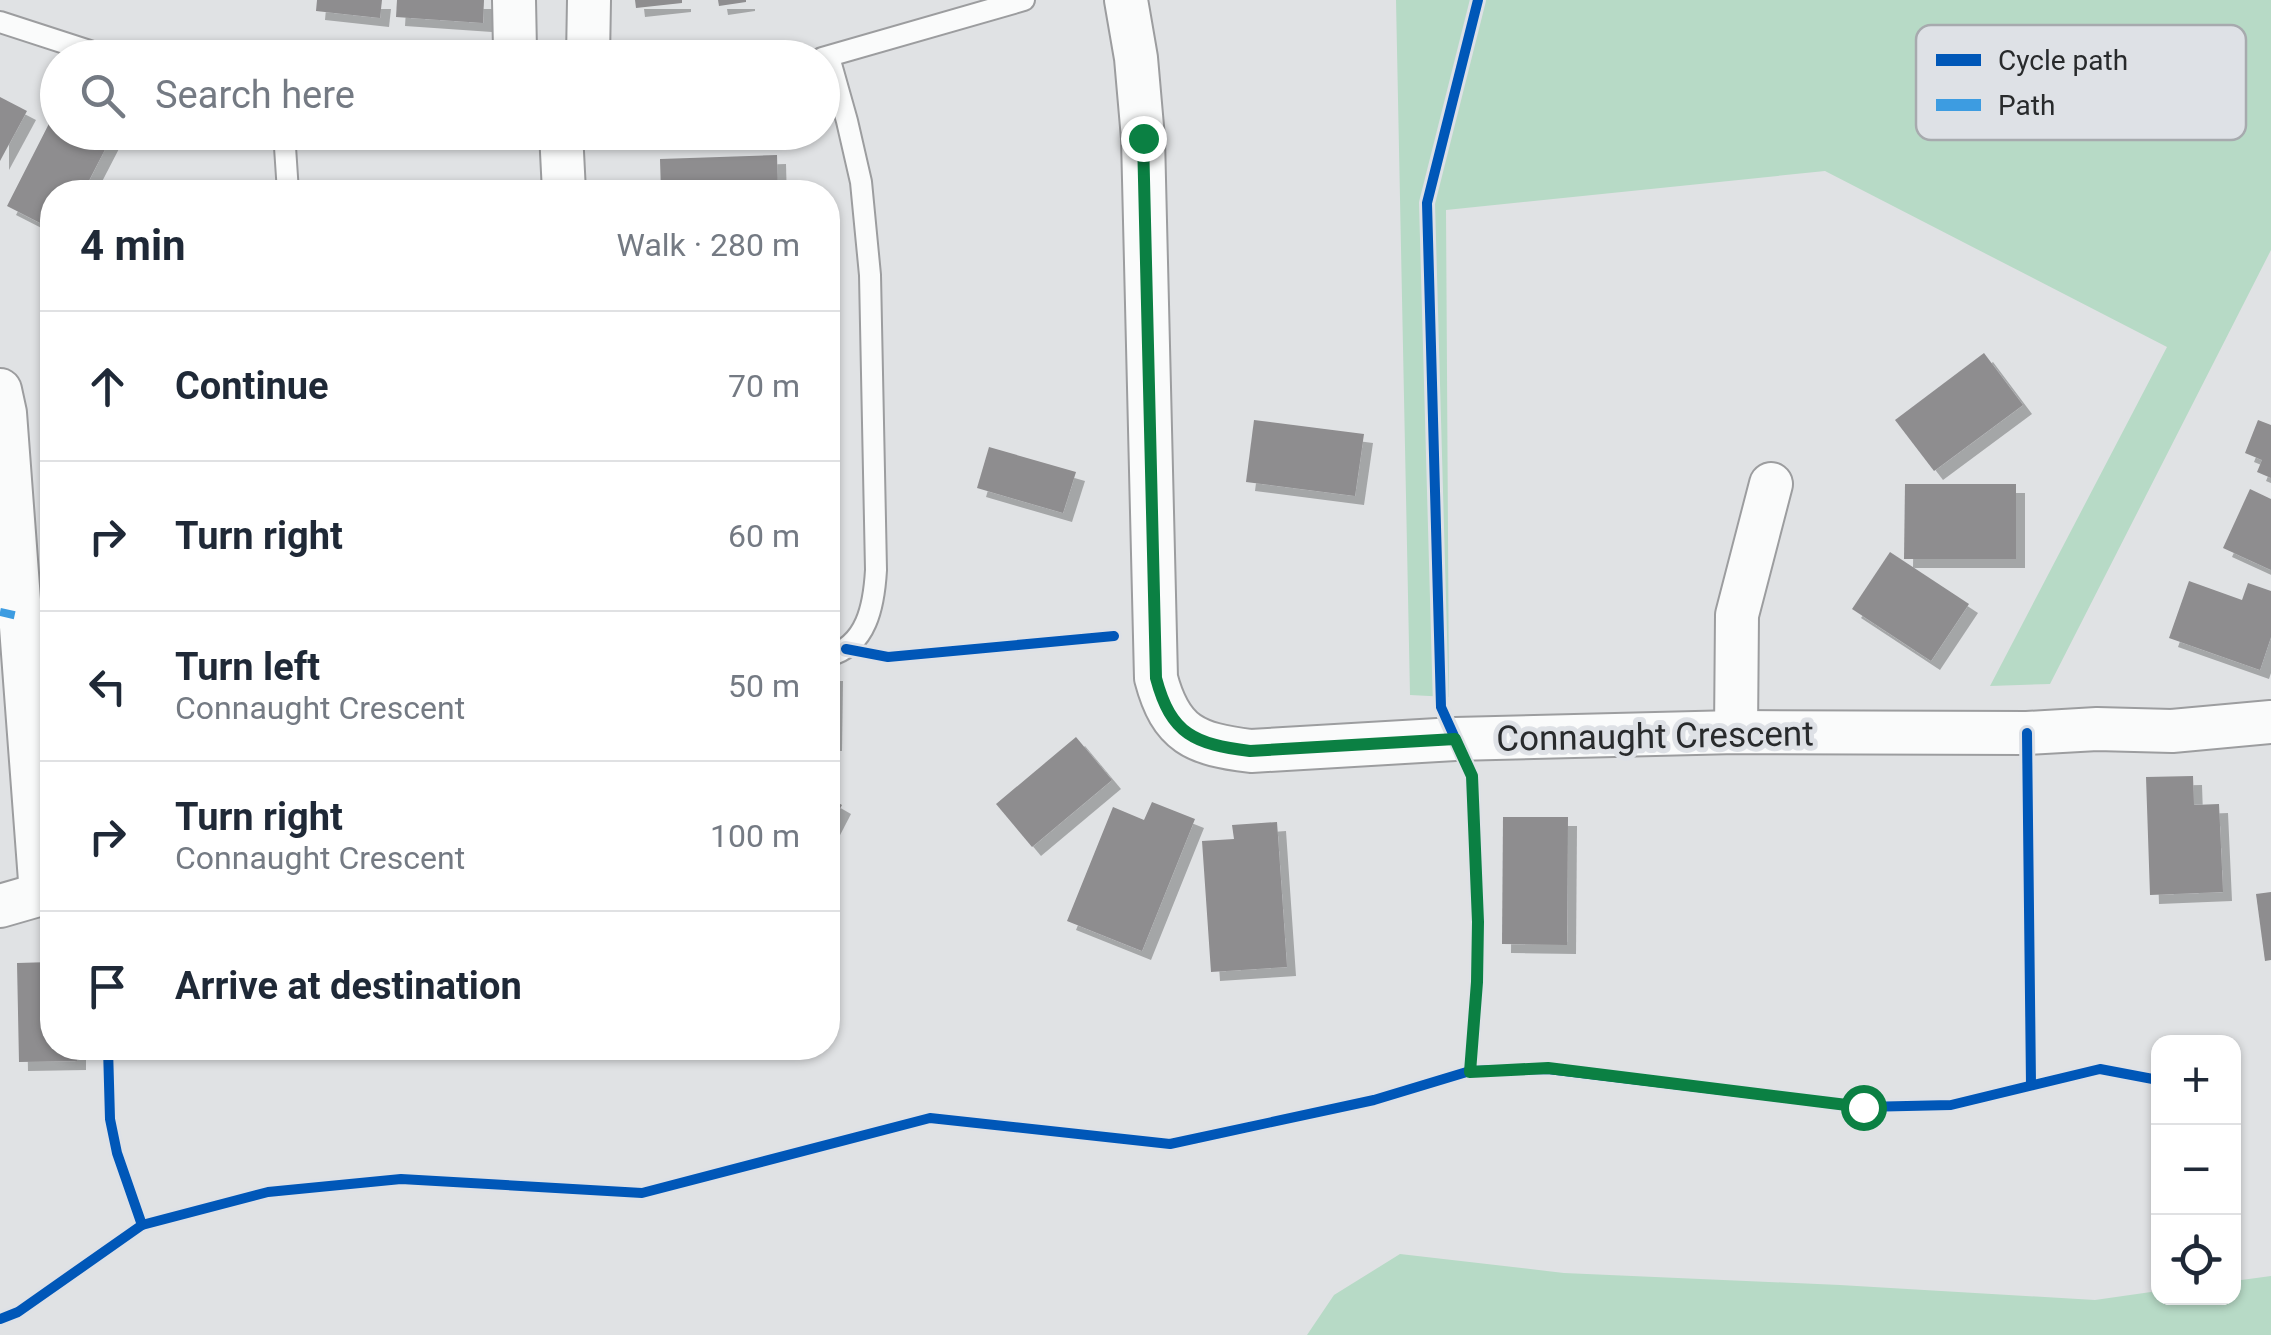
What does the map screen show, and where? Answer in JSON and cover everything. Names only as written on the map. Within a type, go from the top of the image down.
[{"type":"street","points":[[514,0],[514,40]]},
{"type":"street","points":[[588,40],[589,0]]},
{"type":"street","name":"Connaught Crescent","points":[[1126,0],[1143,138],[1156,678],[1163,704],[1174,722],[1192,736],[1218,747],[1250,751],[1455,739],[1736,732],[2172,732],[2271,722]]},
{"type":"street","points":[[562,150],[563,180]]},
{"type":"street","points":[[0,390],[6,413],[40,820]]},
{"type":"street","points":[[1736,732],[1737,615],[1771,484]]},
{"type":"street","points":[[0,906],[40,894]]},
{"type":"lane","points":[[840,54],[1024,0]]},
{"type":"lane","points":[[0,22],[56,40]]},
{"type":"lane","points":[[840,100],[860,182],[870,275],[876,570],[868,617],[856,641],[840,653]]},
{"type":"lane","points":[[285,150],[287,180]]},
{"type":"green space","points":[[1396,0],[2271,0],[2271,250],[2050,684],[1990,686],[2167,347],[1825,171],[1446,210],[1449,697],[1410,695]]},
{"type":"green space","points":[[1400,1254],[1564,1273],[2095,1300],[2151,1292],[2151,1305],[2241,1305],[2241,1280],[2271,1276],[2271,1335],[1307,1335],[1334,1295]]},
{"type":"building","points":[[317,0],[382,0],[380,18],[316,11]]},
{"type":"building","points":[[397,0],[484,0],[483,23],[396,17]]},
{"type":"building","points":[[635,0],[682,0],[682,3],[636,8]]},
{"type":"building","points":[[718,0],[746,0],[746,2],[719,6]]},
{"type":"building","points":[[0,97],[27,111],[0,161]]},
{"type":"building","points":[[40,141],[40,150],[105,150],[89,180],[40,180],[40,223],[7,206]]},
{"type":"building","points":[[777,155],[778,180],[661,180],[660,159]]},
{"type":"building","points":[[1984,353],[2023,405],[1934,471],[1895,420]]},
{"type":"building","points":[[1254,420],[1364,434],[1355,496],[1246,482]]},
{"type":"building","points":[[2258,420],[2271,425],[2271,478],[2257,472],[2262,460],[2245,453]]},
{"type":"building","points":[[989,447],[1076,472],[1063,513],[977,488]]},
{"type":"building","points":[[1905,484],[2016,484],[2016,559],[1904,559]]},
{"type":"building","points":[[2250,489],[2271,499],[2271,570],[2223,548]]},
{"type":"building","points":[[1890,552],[1969,604],[1931,661],[1852,609]]},
{"type":"building","points":[[2189,581],[2242,600],[2248,583],[2271,591],[2271,637],[2260,670],[2169,638]]},
{"type":"building","points":[[1076,737],[1112,780],[1032,847],[996,804]]},
{"type":"building","points":[[2193,776],[2194,805],[2219,804],[2223,892],[2150,895],[2146,777]]},
{"type":"building","points":[[1152,802],[1195,819],[1142,951],[1067,921],[1113,807],[1144,820]]},
{"type":"building","points":[[1503,817],[1568,817],[1567,945],[1502,944]]},
{"type":"building","points":[[1277,822],[1287,967],[1211,972],[1202,841],[1234,839],[1232,825]]},
{"type":"building","points":[[2271,892],[2271,960],[2265,961],[2256,894]]},
{"type":"building","points":[[40,962],[40,1060],[77,1061],[19,1062],[17,963]]},
{"type":"marked path","points":[[0,612],[18,616]]},
{"type":"cycle path","points":[[1470,1071],[1478,922],[1472,776],[1441,707],[1427,203],[1478,0]]},
{"type":"cycle path","points":[[846,649],[888,657],[1114,636]]},
{"type":"cycle path","points":[[2027,733],[2031,1084]]},
{"type":"cycle path","points":[[108,1060],[110,1119],[117,1153],[142,1225]]},
{"type":"cycle path","points":[[0,1319],[18,1312],[142,1225],[268,1192],[401,1179],[642,1193],[930,1118],[1170,1144],[1374,1100],[1470,1071],[1548,1069],[1863,1107],[1951,1105],[2100,1069],[2151,1079]]},
{"type":"route","points":[[1143,138],[1156,678],[1163,704],[1174,722],[1192,736],[1218,747],[1250,751],[1455,739],[1472,776],[1478,922],[1470,1072],[1548,1068],[1863,1107]]}]
